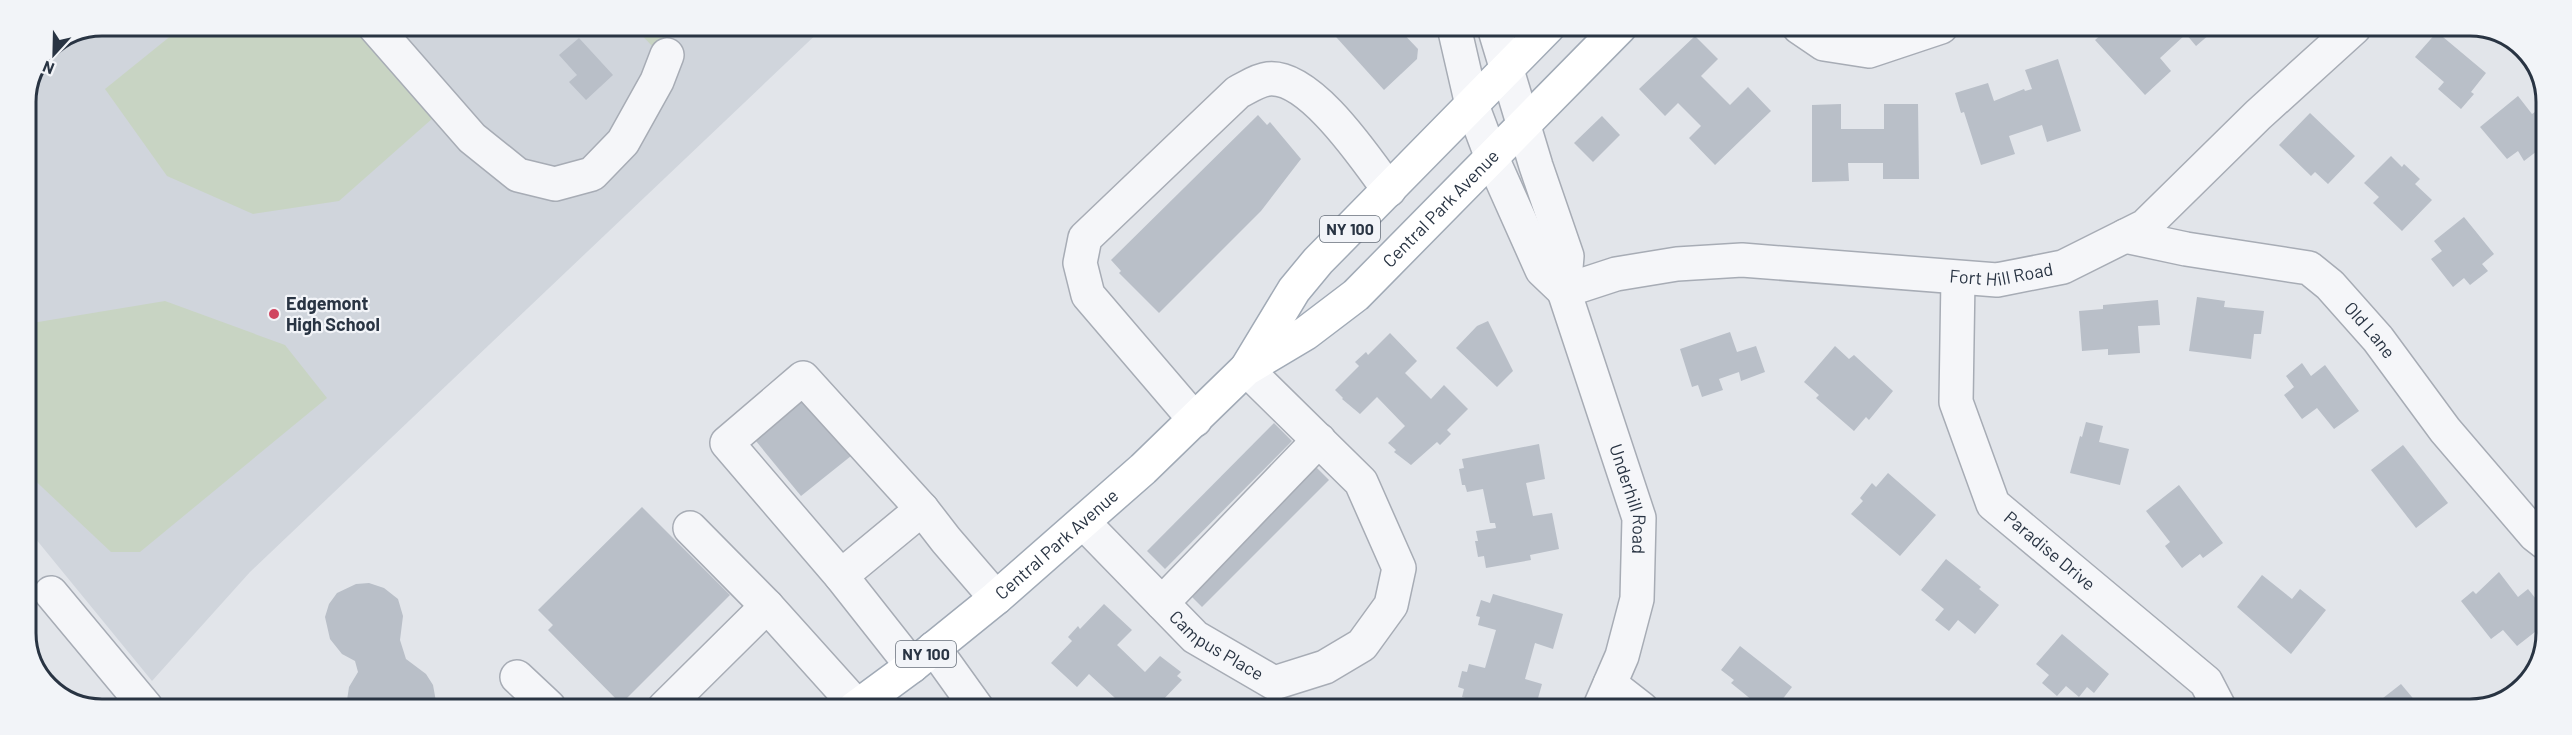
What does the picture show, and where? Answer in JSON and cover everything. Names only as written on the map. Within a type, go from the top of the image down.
[{"type":"main road","name":"Central Park Avenue","points":[[867,699],[996,598],[1196,420],[1246,369],[1294,290],[1539,36]]},
{"type":"main road","name":"Central Park Avenue","points":[[1246,369],[1306,333],[1356,295],[1611,36]]},
{"type":"street","points":[[383,36],[472,138],[519,175],[555,184],[592,174],[623,142],[657,81],[667,55]]},
{"type":"street","name":"Underhill Road","points":[[1456,36],[1472,105],[1491,158],[1542,270],[1564,291]]},
{"type":"street","name":"Underhill Road","points":[[1497,36],[1568,256],[1564,291],[1639,518],[1638,599],[1622,656],[1604,696]]},
{"type":"street","points":[[1812,36],[1824,44],[1869,51],[1914,36]]},
{"type":"street","name":"Fort Hill Road","points":[[1564,291],[1616,274],[1677,264],[1742,260],[1997,280],[2063,267],[2145,226],[2258,115],[2345,36]]},
{"type":"street","points":[[1196,420],[1088,295],[1080,263],[1085,238],[1238,92],[1267,79],[1289,82],[1331,114],[1389,190]]},
{"type":"street","name":"Old Lane","points":[[2125,236],[2186,249],[2309,268],[2330,285],[2378,339],[2445,430],[2536,536]]},
{"type":"street","name":"Paradise Drive","points":[[1958,278],[1956,402],[1993,504],[2206,682],[2215,699]]},
{"type":"street","name":"Campus Place","points":[[1083,522],[1194,637],[1274,682],[1325,667],[1362,645],[1391,605],[1399,568],[1361,482],[1246,369]]},
{"type":"street","points":[[967,699],[842,576],[727,443],[803,378],[916,502],[996,598]]},
{"type":"street","points":[[1162,603],[1319,440]]},
{"type":"street","points":[[842,576],[916,502]]},
{"type":"street","points":[[690,528],[767,606],[849,699]]},
{"type":"street","points":[[51,593],[139,699]]},
{"type":"street","points":[[673,699],[767,606]]},
{"type":"street","points":[[517,677],[540,699]]},
{"type":"shaded area","name":"Edgemont High School","points":[[102,36],[814,36],[250,572],[152,681],[36,539],[36,102],[41,77],[55,55],[77,41]]},
{"type":"green space","points":[[171,36],[392,36],[450,103],[339,201],[253,214],[167,176],[105,89]]},
{"type":"green space","points":[[643,36],[669,36],[655,49]]},
{"type":"green space","points":[[165,301],[285,345],[327,398],[140,552],[111,552],[36,481],[36,322]]},
{"type":"building","points":[[1335,36],[1406,36],[1418,49],[1417,59],[1384,90]]},
{"type":"building","points":[[1695,36],[1718,59],[1701,76],[1730,105],[1748,87],[1771,111],[1715,165],[1689,138],[1701,126],[1678,103],[1665,116],[1639,89]]},
{"type":"building","points":[[2100,36],[2184,36],[2160,58],[2171,71],[2145,95],[2095,40]]},
{"type":"building","points":[[2188,36],[2208,36],[2196,46]]},
{"type":"building","points":[[2433,36],[2442,36],[2486,73],[2471,92],[2474,94],[2461,109],[2438,89],[2444,82],[2415,57]]},
{"type":"building","points":[[579,38],[613,75],[586,100],[569,82],[577,75],[559,55]]},
{"type":"building","points":[[2058,59],[2081,131],[2047,142],[2042,125],[2009,136],[2015,154],[1981,165],[1964,112],[1961,113],[1955,93],[1988,83],[1994,101],[2024,89],[2025,91],[2032,89],[2025,70]]},
{"type":"building","points":[[2518,96],[2532,114],[2536,111],[2536,152],[2524,161],[2518,151],[2507,159],[2480,127]]},
{"type":"building","points":[[1841,104],[1841,129],[1884,129],[1884,104],[1918,104],[1919,179],[1883,179],[1883,163],[1848,163],[1849,181],[1812,182],[1812,105]]},
{"type":"building","points":[[2310,113],[2355,156],[2328,184],[2315,172],[2311,176],[2279,145]]},
{"type":"building","points":[[1258,115],[1267,125],[1270,122],[1301,159],[1261,211],[1159,313],[1119,273],[1121,271],[1111,260]]},
{"type":"building","points":[[1602,116],[1620,135],[1593,162],[1574,143]]},
{"type":"building","points":[[2391,156],[2402,167],[2404,164],[2420,179],[2415,184],[2432,200],[2402,231],[2373,203],[2379,197],[2364,183]]},
{"type":"building","points":[[2464,217],[2494,254],[2482,264],[2488,271],[2470,285],[2464,278],[2453,287],[2431,259],[2442,251],[2434,241]]},
{"type":"building","points":[[2197,297],[2225,301],[2224,307],[2264,311],[2261,334],[2254,334],[2251,359],[2189,351]]},
{"type":"building","points":[[2158,300],[2160,325],[2138,326],[2140,353],[2108,355],[2108,349],[2082,351],[2079,311],[2103,309],[2103,305]]},
{"type":"building","points":[[1488,321],[1513,371],[1497,387],[1456,348],[1477,326]]},
{"type":"building","points":[[1730,332],[1737,352],[1756,346],[1765,372],[1741,381],[1739,372],[1719,379],[1723,390],[1702,397],[1698,385],[1692,387],[1680,349]]},
{"type":"building","points":[[1390,333],[1417,361],[1405,373],[1431,399],[1444,385],[1468,409],[1447,430],[1451,434],[1440,445],[1437,442],[1411,465],[1394,452],[1396,450],[1388,443],[1405,426],[1377,397],[1360,414],[1335,390],[1359,366],[1355,362],[1366,352],[1368,355]]},
{"type":"building","points":[[1835,346],[1849,359],[1854,355],[1893,391],[1869,420],[1866,417],[1854,431],[1816,398],[1819,395],[1804,382]]},
{"type":"building","points":[[2302,363],[2311,376],[2325,365],[2359,411],[2334,429],[2317,408],[2302,419],[2284,395],[2294,387],[2286,376]]},
{"type":"building","points":[[810,394],[856,452],[801,496],[751,435]]},
{"type":"building","points":[[2086,422],[2103,426],[2099,442],[2129,449],[2120,485],[2070,473]]},
{"type":"building","points":[[1274,423],[1292,441],[1165,569],[1147,551]]},
{"type":"building","points":[[1539,444],[1545,479],[1526,483],[1533,516],[1552,513],[1559,549],[1530,555],[1531,560],[1486,568],[1484,556],[1478,557],[1476,531],[1496,528],[1495,523],[1490,523],[1483,489],[1467,492],[1465,485],[1462,485],[1459,469],[1464,468],[1462,459]]},
{"type":"building","points":[[2403,445],[2448,503],[2416,528],[2371,470]]},
{"type":"building","points":[[1313,464],[1329,480],[1202,607],[1185,590]]},
{"type":"building","points":[[1888,473],[1936,515],[1900,556],[1851,514],[1863,501],[1860,498],[1872,483],[1876,487]]},
{"type":"building","points":[[2179,485],[2223,543],[2203,558],[2200,554],[2182,568],[2165,546],[2170,542],[2146,511]]},
{"type":"building","points":[[642,507],[730,595],[626,699],[616,699],[548,630],[553,625],[538,610]]},
{"type":"building","points":[[1946,559],[1999,605],[1975,634],[1958,620],[1949,631],[1935,620],[1944,609],[1921,590]]},
{"type":"building","points":[[2499,572],[2518,597],[2528,589],[2536,599],[2536,631],[2517,646],[2503,630],[2491,639],[2461,601],[2473,591],[2476,594]]},
{"type":"building","points":[[2262,575],[2292,599],[2300,589],[2326,610],[2291,654],[2237,607]]},
{"type":"building","points":[[369,583],[384,588],[398,599],[403,616],[400,640],[406,659],[426,674],[433,685],[436,699],[347,699],[349,687],[358,672],[355,661],[342,654],[330,639],[325,617],[329,604],[337,593],[356,584]]},
{"type":"building","points":[[1493,594],[1563,614],[1553,649],[1535,643],[1525,679],[1542,684],[1538,699],[1469,699],[1462,697],[1464,689],[1458,687],[1462,671],[1467,672],[1469,664],[1485,668],[1496,630],[1478,625],[1480,617],[1476,616],[1481,600],[1490,603]]},
{"type":"building","points":[[1104,604],[1132,630],[1117,645],[1145,672],[1160,656],[1181,672],[1177,676],[1182,680],[1164,699],[1114,699],[1089,674],[1077,687],[1051,663],[1072,641],[1068,637],[1078,626],[1080,629]]},
{"type":"building","points":[[2062,634],[2109,674],[2094,693],[2087,687],[2079,697],[2066,686],[2057,696],[2042,683],[2049,675],[2036,664]]},
{"type":"building","points":[[1740,646],[1792,687],[1783,699],[1751,699],[1731,683],[1734,680],[1721,670]]},
{"type":"building","points":[[2401,684],[2414,699],[2382,699]]},
{"type":"place","name":"Edgemont High School","points":[[274,314]]}]
